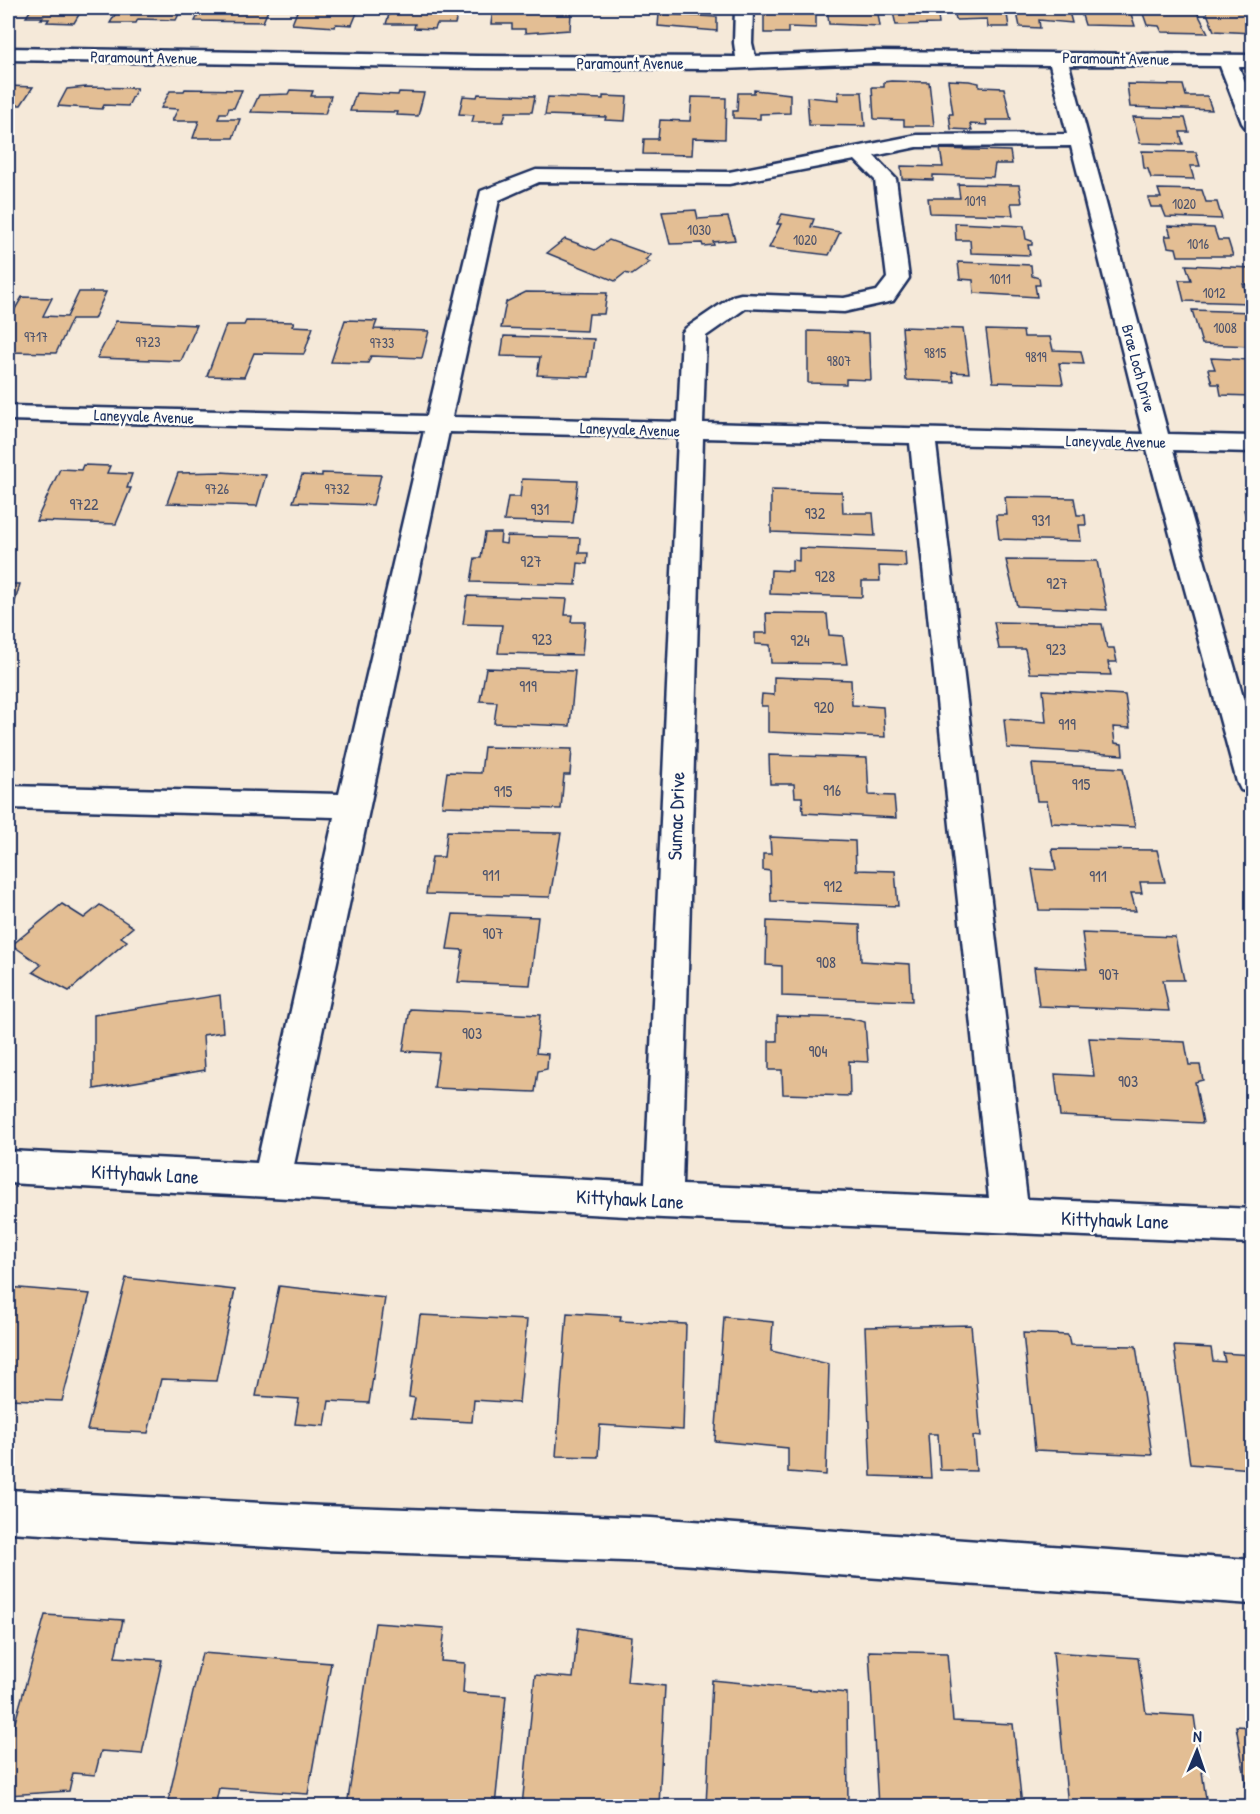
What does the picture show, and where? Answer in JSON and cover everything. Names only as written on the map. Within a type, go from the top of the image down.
[{"type":"street","points":[[744,8],[743,44],[747,62]]},
{"type":"street","name":"Paramount Avenue","points":[[8,54],[477,62],[747,62],[873,57],[1252,61]]},
{"type":"street","name":"Brae Loch Drive","points":[[1058,58],[1158,443],[1252,782]]},
{"type":"street","points":[[1227,60],[1252,123]]},
{"type":"street","points":[[272,1181],[352,806],[489,196],[536,176],[729,178],[927,140],[1080,140]]},
{"type":"street","name":"Sumac Drive","points":[[663,1201],[694,333],[741,301],[844,306],[885,296],[898,278],[885,179],[859,152]]},
{"type":"street","name":"Laneyvale Avenue","points":[[8,413],[1252,444]]},
{"type":"street","points":[[922,437],[1010,1215]]},
{"type":"street","points":[[8,797],[352,806]]},
{"type":"street","name":"Kittyhawk Lane","points":[[8,1167],[663,1201],[1252,1226]]},
{"type":"street","points":[[8,1511],[323,1528],[651,1540],[1252,1582]]},
{"type":"building","points":[[32,8],[83,8],[74,23],[47,22],[49,19],[41,19],[43,17],[26,17]]},
{"type":"building","points":[[119,8],[182,8],[176,20],[138,19],[136,23],[110,23]]},
{"type":"building","points":[[202,8],[269,8],[263,22],[195,21]]},
{"type":"building","points":[[338,8],[359,8],[352,25],[336,24],[335,27],[292,24],[298,9],[338,10]]},
{"type":"building","points":[[391,8],[459,9],[455,24],[437,24],[435,29],[414,28],[415,24],[386,24]]},
{"type":"building","points":[[787,8],[816,10],[816,28],[788,27],[788,33],[764,33],[764,9],[787,10]]},
{"type":"building","points":[[827,8],[877,8],[880,26],[829,24]]},
{"type":"building","points":[[892,8],[937,8],[939,24],[896,25]]},
{"type":"building","points":[[954,8],[1006,8],[1009,27],[988,27],[987,19],[956,20]]},
{"type":"building","points":[[1016,8],[1068,8],[1072,23],[1039,20],[1040,28],[1020,27]]},
{"type":"building","points":[[1141,8],[1195,8],[1208,33],[1162,32],[1159,26],[1147,25]]},
{"type":"building","points":[[1205,8],[1252,8],[1252,33],[1214,31]]},
{"type":"building","points":[[493,9],[514,9],[514,12],[571,13],[570,30],[525,33],[525,29],[512,29],[512,24],[491,24]]},
{"type":"building","points":[[1080,9],[1130,11],[1135,26],[1085,25]]},
{"type":"building","points":[[659,14],[717,17],[717,31],[658,26]]},
{"type":"building","points":[[948,80],[979,83],[979,87],[1004,88],[1011,120],[986,120],[987,125],[970,124],[972,130],[951,129],[949,114],[953,114]]},
{"type":"building","points":[[884,82],[929,82],[934,126],[904,126],[904,120],[874,119],[872,87],[884,87]]},
{"type":"building","points":[[1127,84],[1183,85],[1186,96],[1207,96],[1212,110],[1130,107]]},
{"type":"building","points":[[8,86],[33,87],[21,105],[8,105]]},
{"type":"building","points":[[137,88],[128,106],[104,105],[102,109],[58,106],[67,89]]},
{"type":"building","points":[[185,89],[242,90],[234,108],[229,108],[227,113],[220,113],[218,119],[240,119],[233,138],[193,138],[199,121],[172,121],[178,109],[161,108],[170,91],[184,91]]},
{"type":"building","points":[[290,90],[313,91],[311,96],[331,96],[325,114],[251,112],[259,95],[288,94]]},
{"type":"building","points":[[754,90],[790,94],[790,113],[760,114],[760,119],[733,118],[733,111],[737,111],[738,93],[754,93]]},
{"type":"building","points":[[399,92],[424,93],[418,116],[397,115],[398,112],[350,111],[356,93],[398,95]]},
{"type":"building","points":[[838,92],[862,92],[865,126],[809,125],[807,97],[839,100]]},
{"type":"building","points":[[478,94],[535,96],[532,112],[506,112],[503,122],[472,122],[474,115],[459,114],[463,96],[477,97]]},
{"type":"building","points":[[603,96],[627,97],[625,121],[605,120],[606,117],[545,115],[548,97],[603,99]]},
{"type":"building","points":[[692,97],[726,98],[725,139],[693,138],[692,155],[643,154],[644,139],[658,139],[660,120],[690,121]]},
{"type":"building","points":[[1133,117],[1185,118],[1189,132],[1180,132],[1183,144],[1140,143]]},
{"type":"building","points":[[940,149],[1010,151],[1012,164],[995,164],[993,177],[933,175],[933,180],[902,179],[901,166],[943,167]]},
{"type":"building","points":[[1142,151],[1196,152],[1200,166],[1190,166],[1194,179],[1151,178],[1148,169],[1144,168]]},
{"type":"building","points":[[958,184],[1019,185],[1022,203],[1011,203],[1013,215],[930,213],[928,198],[960,198]]},
{"type":"building","points":[[1158,189],[1202,190],[1206,202],[1217,202],[1222,219],[1166,217],[1162,207],[1151,207],[1148,198],[1161,198]]},
{"type":"building","points":[[696,210],[698,219],[728,217],[735,240],[713,242],[714,245],[703,246],[702,243],[670,244],[662,212]]},
{"type":"building","points":[[782,214],[814,219],[811,227],[840,232],[829,255],[769,248],[781,224],[777,224]]},
{"type":"building","points":[[955,223],[1024,226],[1026,239],[1032,241],[1032,245],[1028,245],[1030,255],[971,253],[970,240],[956,240]]},
{"type":"building","points":[[1168,226],[1214,228],[1218,240],[1228,240],[1233,256],[1178,256],[1176,248],[1168,247],[1165,236],[1171,236]]},
{"type":"building","points":[[565,239],[595,250],[609,240],[651,255],[645,260],[650,262],[632,275],[625,273],[615,281],[547,253]]},
{"type":"building","points":[[958,262],[1031,265],[1032,276],[1039,278],[1040,285],[1035,285],[1037,297],[974,293],[973,280],[960,279]]},
{"type":"building","points":[[1186,265],[1252,268],[1252,284],[1243,284],[1250,303],[1184,301],[1179,280],[1191,280]]},
{"type":"building","points":[[79,292],[106,292],[94,319],[72,319],[56,353],[8,352],[8,321],[22,297],[52,298],[43,316],[67,317]]},
{"type":"building","points":[[526,292],[607,293],[604,314],[589,314],[587,331],[501,328],[506,302]]},
{"type":"building","points":[[1192,310],[1252,312],[1252,346],[1202,344]]},
{"type":"building","points":[[345,320],[377,321],[374,329],[429,331],[422,358],[371,356],[368,363],[331,362]]},
{"type":"building","points":[[116,321],[197,325],[181,361],[97,358]]},
{"type":"building","points":[[246,321],[294,322],[292,326],[313,327],[304,354],[254,353],[244,377],[207,376],[226,325],[244,325]]},
{"type":"building","points":[[902,327],[963,329],[969,373],[952,372],[954,382],[906,380]]},
{"type":"building","points":[[986,330],[1023,331],[1024,337],[1050,337],[1053,350],[1081,351],[1084,364],[1059,363],[1063,384],[993,382]]},
{"type":"building","points":[[808,331],[869,333],[871,380],[846,379],[846,384],[808,383]]},
{"type":"building","points":[[504,336],[594,339],[589,377],[537,375],[540,357],[501,356]]},
{"type":"building","points":[[1211,358],[1252,360],[1252,396],[1221,395],[1219,384],[1212,384],[1208,369],[1215,369]]},
{"type":"building","points":[[83,465],[110,466],[107,473],[132,474],[127,488],[131,488],[116,524],[36,521],[60,469],[81,470]]},
{"type":"building","points":[[221,472],[266,475],[257,506],[167,503],[178,473]]},
{"type":"building","points":[[322,473],[381,475],[373,505],[293,502],[302,475],[322,476]]},
{"type":"building","points":[[522,479],[578,481],[573,523],[504,521],[508,497],[520,497]]},
{"type":"building","points":[[771,490],[842,492],[843,513],[873,513],[875,536],[771,532]]},
{"type":"building","points":[[1005,497],[1074,498],[1077,515],[1085,515],[1086,525],[1079,525],[1081,541],[999,539],[996,515],[1007,515]]},
{"type":"building","points":[[1244,510],[1252,510],[1252,527],[1250,527]]},
{"type":"building","points":[[485,533],[501,533],[500,543],[506,544],[507,536],[580,538],[579,553],[588,553],[587,564],[578,563],[576,585],[471,582],[475,558],[481,558]]},
{"type":"building","points":[[799,548],[905,552],[906,567],[879,566],[880,581],[862,581],[862,597],[770,594],[771,570],[792,571],[792,560],[799,561]]},
{"type":"building","points":[[1006,560],[1097,561],[1107,610],[1017,606]]},
{"type":"building","points":[[8,578],[11,578],[9,584],[20,584],[8,626]]},
{"type":"building","points":[[467,596],[567,599],[565,615],[572,615],[571,622],[585,622],[582,655],[498,653],[502,625],[463,624]]},
{"type":"building","points":[[766,613],[827,614],[829,635],[843,636],[847,664],[771,663],[770,645],[755,644],[755,633],[767,633]]},
{"type":"building","points":[[994,622],[1102,624],[1107,648],[1114,648],[1117,662],[1108,662],[1111,675],[1030,673],[1025,649],[999,649]]},
{"type":"building","points":[[486,668],[575,671],[570,726],[494,723],[497,702],[480,701]]},
{"type":"building","points":[[774,677],[851,680],[852,705],[883,707],[885,737],[768,732],[768,706],[761,706],[762,694],[774,695]]},
{"type":"building","points":[[1043,690],[1125,695],[1130,728],[1113,727],[1115,743],[1122,744],[1123,755],[1007,748],[1004,719],[1046,722]]},
{"type":"building","points":[[484,747],[572,749],[570,775],[564,775],[561,809],[442,806],[447,772],[481,773]]},
{"type":"building","points":[[769,755],[867,758],[869,795],[894,796],[896,818],[803,813],[802,797],[795,797],[794,784],[770,784]]},
{"type":"building","points":[[1032,764],[1123,768],[1135,827],[1051,823],[1047,801],[1037,801]]},
{"type":"building","points":[[447,831],[561,833],[550,897],[426,894],[432,857],[444,857]]},
{"type":"building","points":[[770,837],[855,841],[856,870],[895,871],[898,906],[771,901],[770,871],[763,870],[763,854],[771,854]]},
{"type":"building","points":[[1052,849],[1157,850],[1165,882],[1140,882],[1142,893],[1131,893],[1136,911],[1039,910],[1032,869],[1056,870]]},
{"type":"building","points":[[62,904],[84,918],[100,905],[133,927],[121,937],[127,941],[69,991],[33,972],[41,965],[12,945]]},
{"type":"building","points":[[453,914],[538,917],[530,985],[458,982],[463,950],[447,949]]},
{"type":"building","points":[[767,921],[860,925],[861,961],[910,964],[912,1001],[782,996],[782,966],[766,965]]},
{"type":"building","points":[[1082,933],[1175,937],[1184,980],[1163,980],[1169,1011],[1039,1006],[1034,967],[1087,969]]},
{"type":"building","points":[[220,995],[223,1032],[203,1035],[205,1070],[94,1089],[94,1015]]},
{"type":"building","points":[[410,1009],[540,1015],[536,1053],[548,1054],[547,1069],[538,1071],[535,1092],[434,1088],[439,1053],[403,1051]]},
{"type":"building","points":[[777,1016],[849,1018],[865,1022],[868,1062],[849,1061],[850,1096],[783,1094],[782,1070],[769,1070],[769,1041],[777,1041]]},
{"type":"building","points":[[1089,1038],[1185,1042],[1189,1065],[1200,1065],[1203,1080],[1195,1082],[1203,1123],[1060,1116],[1055,1074],[1094,1076]]},
{"type":"building","points":[[126,1278],[235,1290],[216,1381],[161,1379],[148,1433],[87,1430]]},
{"type":"building","points":[[279,1286],[385,1298],[369,1403],[329,1401],[325,1426],[295,1424],[299,1399],[256,1396]]},
{"type":"building","points":[[8,1287],[90,1294],[62,1401],[8,1399]]},
{"type":"building","points":[[567,1313],[621,1316],[620,1321],[686,1324],[683,1430],[600,1425],[598,1457],[556,1456]]},
{"type":"building","points":[[420,1315],[527,1320],[519,1403],[474,1400],[472,1422],[411,1419],[415,1398],[409,1397]]},
{"type":"building","points":[[724,1317],[773,1322],[771,1351],[829,1364],[826,1475],[788,1472],[788,1448],[715,1441]]},
{"type":"building","points":[[971,1325],[981,1437],[973,1436],[976,1471],[940,1470],[938,1434],[928,1434],[931,1478],[871,1476],[865,1327]]},
{"type":"building","points":[[1023,1333],[1068,1335],[1070,1345],[1136,1346],[1152,1455],[1035,1450]]},
{"type":"building","points":[[1174,1346],[1211,1348],[1213,1361],[1225,1362],[1223,1353],[1252,1355],[1252,1469],[1190,1464]]},
{"type":"building","points":[[45,1615],[123,1620],[115,1657],[162,1660],[142,1754],[101,1751],[95,1775],[73,1773],[69,1791],[8,1795],[8,1747]]},
{"type":"building","points":[[375,1623],[445,1628],[441,1661],[465,1663],[463,1693],[506,1696],[495,1806],[347,1806]]},
{"type":"building","points":[[578,1628],[631,1637],[627,1682],[665,1686],[659,1806],[522,1806],[535,1675],[573,1678]]},
{"type":"building","points":[[869,1651],[947,1653],[953,1721],[1013,1724],[1022,1806],[878,1806]]},
{"type":"building","points":[[1053,1652],[1138,1658],[1146,1713],[1194,1716],[1207,1806],[1068,1806]]},
{"type":"building","points":[[202,1653],[331,1663],[308,1794],[219,1788],[215,1806],[167,1806]]},
{"type":"building","points":[[712,1680],[847,1693],[848,1806],[706,1806]]},
{"type":"building","points":[[1236,1726],[1252,1727],[1252,1806],[1250,1806]]}]
